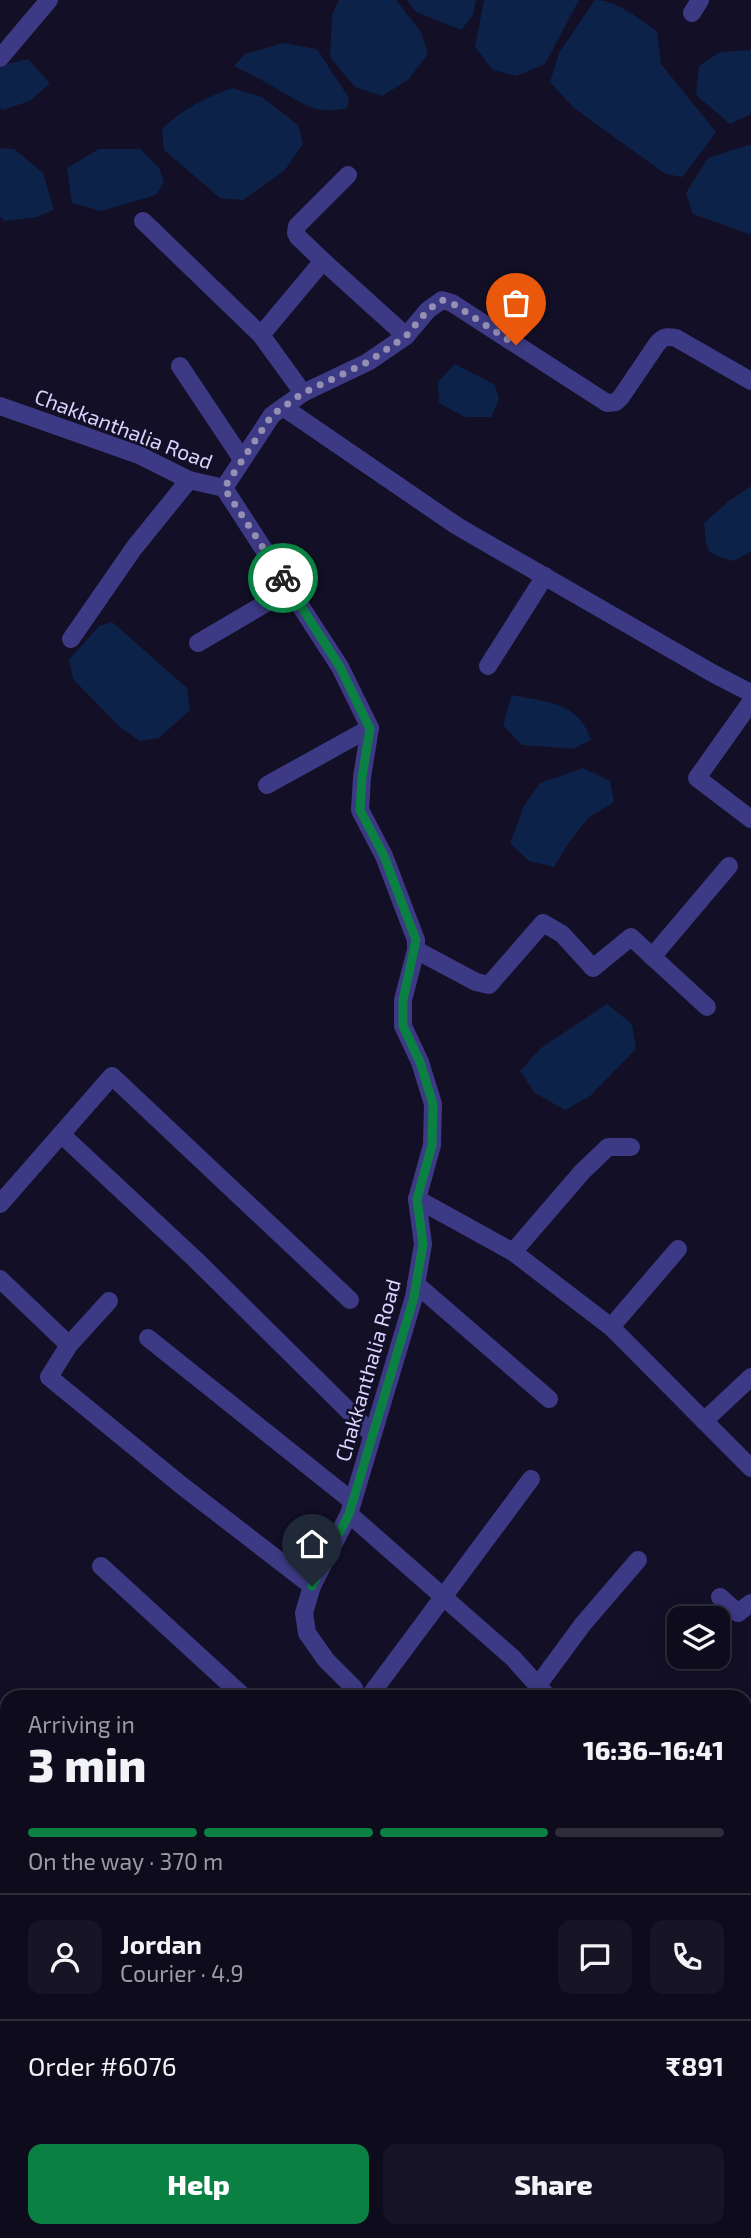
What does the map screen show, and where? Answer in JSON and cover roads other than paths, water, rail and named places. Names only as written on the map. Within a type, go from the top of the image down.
[{"type":"street","points":[[0,58],[50,0]]},
{"type":"street","points":[[348,175],[295,230],[298,237],[323,261],[406,336]]},
{"type":"street","points":[[143,221],[261,335],[303,393]]},
{"type":"street","points":[[261,335],[323,261]]},
{"type":"street","points":[[224,488],[272,415],[303,393],[368,362],[406,336],[434,304],[442,300],[452,303],[607,403],[616,402],[621,397],[657,344],[668,337],[676,338],[751,381]]},
{"type":"street","points":[[180,366],[242,460]]},
{"type":"street","name":"Chakkanthalia Road","points":[[0,406],[139,455],[189,480],[224,488],[340,667],[370,729],[360,810],[384,856],[416,940],[416,950],[403,1000],[403,1026],[420,1062],[433,1104],[432,1145],[417,1199],[423,1244],[416,1284],[351,1508],[312,1586],[304,1613],[307,1633],[326,1660],[354,1690]]},
{"type":"street","points":[[283,407],[457,526],[751,693]]},
{"type":"street","points":[[71,639],[134,548],[189,480]]},
{"type":"street","points":[[488,666],[545,576]]},
{"type":"street","points":[[198,643],[290,589]]},
{"type":"street","points":[[751,702],[697,778],[751,819]]},
{"type":"street","points":[[267,785],[370,729]]},
{"type":"street","points":[[652,957],[729,866]]},
{"type":"street","points":[[416,950],[476,982],[489,985],[543,923],[562,934],[593,968],[631,937],[707,1007]]},
{"type":"street","points":[[0,1204],[111,1076],[349,1300]]},
{"type":"street","points":[[61,1134],[196,1261],[372,1434]]},
{"type":"street","points":[[513,1252],[582,1171],[608,1147],[631,1147]]},
{"type":"street","points":[[417,1199],[513,1252],[611,1327],[751,1468]]},
{"type":"street","points":[[611,1327],[678,1249]]},
{"type":"street","points":[[0,1279],[69,1345]]},
{"type":"street","points":[[416,1284],[549,1399]]},
{"type":"street","points":[[109,1301],[69,1345],[49,1377],[181,1485],[312,1586]]},
{"type":"street","points":[[148,1338],[351,1508],[442,1597],[513,1658],[543,1690]]},
{"type":"street","points":[[704,1421],[751,1377]]},
{"type":"street","points":[[376,1690],[531,1479]]},
{"type":"street","points":[[545,1690],[583,1624],[638,1560]]},
{"type":"street","points":[[101,1566],[237,1690]]},
{"type":"street","points":[[720,1597],[738,1613],[751,1603]]},
{"type":"water","points":[[339,0],[396,0],[421,32],[428,54],[408,80],[382,96],[355,87],[330,57],[332,15]]},
{"type":"water","points":[[407,0],[476,0],[473,15],[461,30],[416,12]]},
{"type":"water","points":[[484,0],[579,0],[545,64],[517,76],[493,70],[475,47]]},
{"type":"water","points":[[595,0],[620,7],[657,31],[661,64],[716,132],[683,177],[665,174],[573,107],[550,82],[559,53]]},
{"type":"water","points":[[283,43],[317,49],[349,98],[347,108],[313,108],[234,66],[245,54]]},
{"type":"water","points":[[751,50],[751,114],[730,124],[696,95],[699,66],[720,52]]},
{"type":"water","points":[[28,59],[50,83],[30,101],[2,110],[0,68]]},
{"type":"water","points":[[232,88],[262,97],[298,125],[303,144],[285,170],[243,200],[220,198],[164,150],[162,129],[194,105]]},
{"type":"water","points":[[751,146],[751,235],[693,214],[686,193],[708,158]]},
{"type":"water","points":[[0,148],[14,149],[43,173],[54,210],[37,217],[5,221],[0,217]]},
{"type":"water","points":[[99,149],[140,149],[159,168],[164,182],[156,195],[101,211],[72,203],[67,168]]},
{"type":"water","points":[[455,364],[495,385],[499,399],[491,417],[465,417],[439,403],[438,382]]},
{"type":"water","points":[[751,486],[751,551],[734,561],[717,556],[707,546],[704,523]]},
{"type":"water","points":[[112,622],[187,688],[190,710],[159,738],[140,741],[121,728],[73,679],[69,660],[99,626]]},
{"type":"water","points":[[512,695],[549,702],[570,711],[586,727],[591,740],[573,749],[522,745],[503,725]]},
{"type":"water","points":[[583,768],[610,781],[614,802],[589,817],[554,867],[529,861],[510,843],[524,806],[540,783]]},
{"type":"water","points":[[607,1004],[632,1024],[636,1049],[590,1096],[565,1110],[535,1093],[520,1071],[541,1048]]}]
